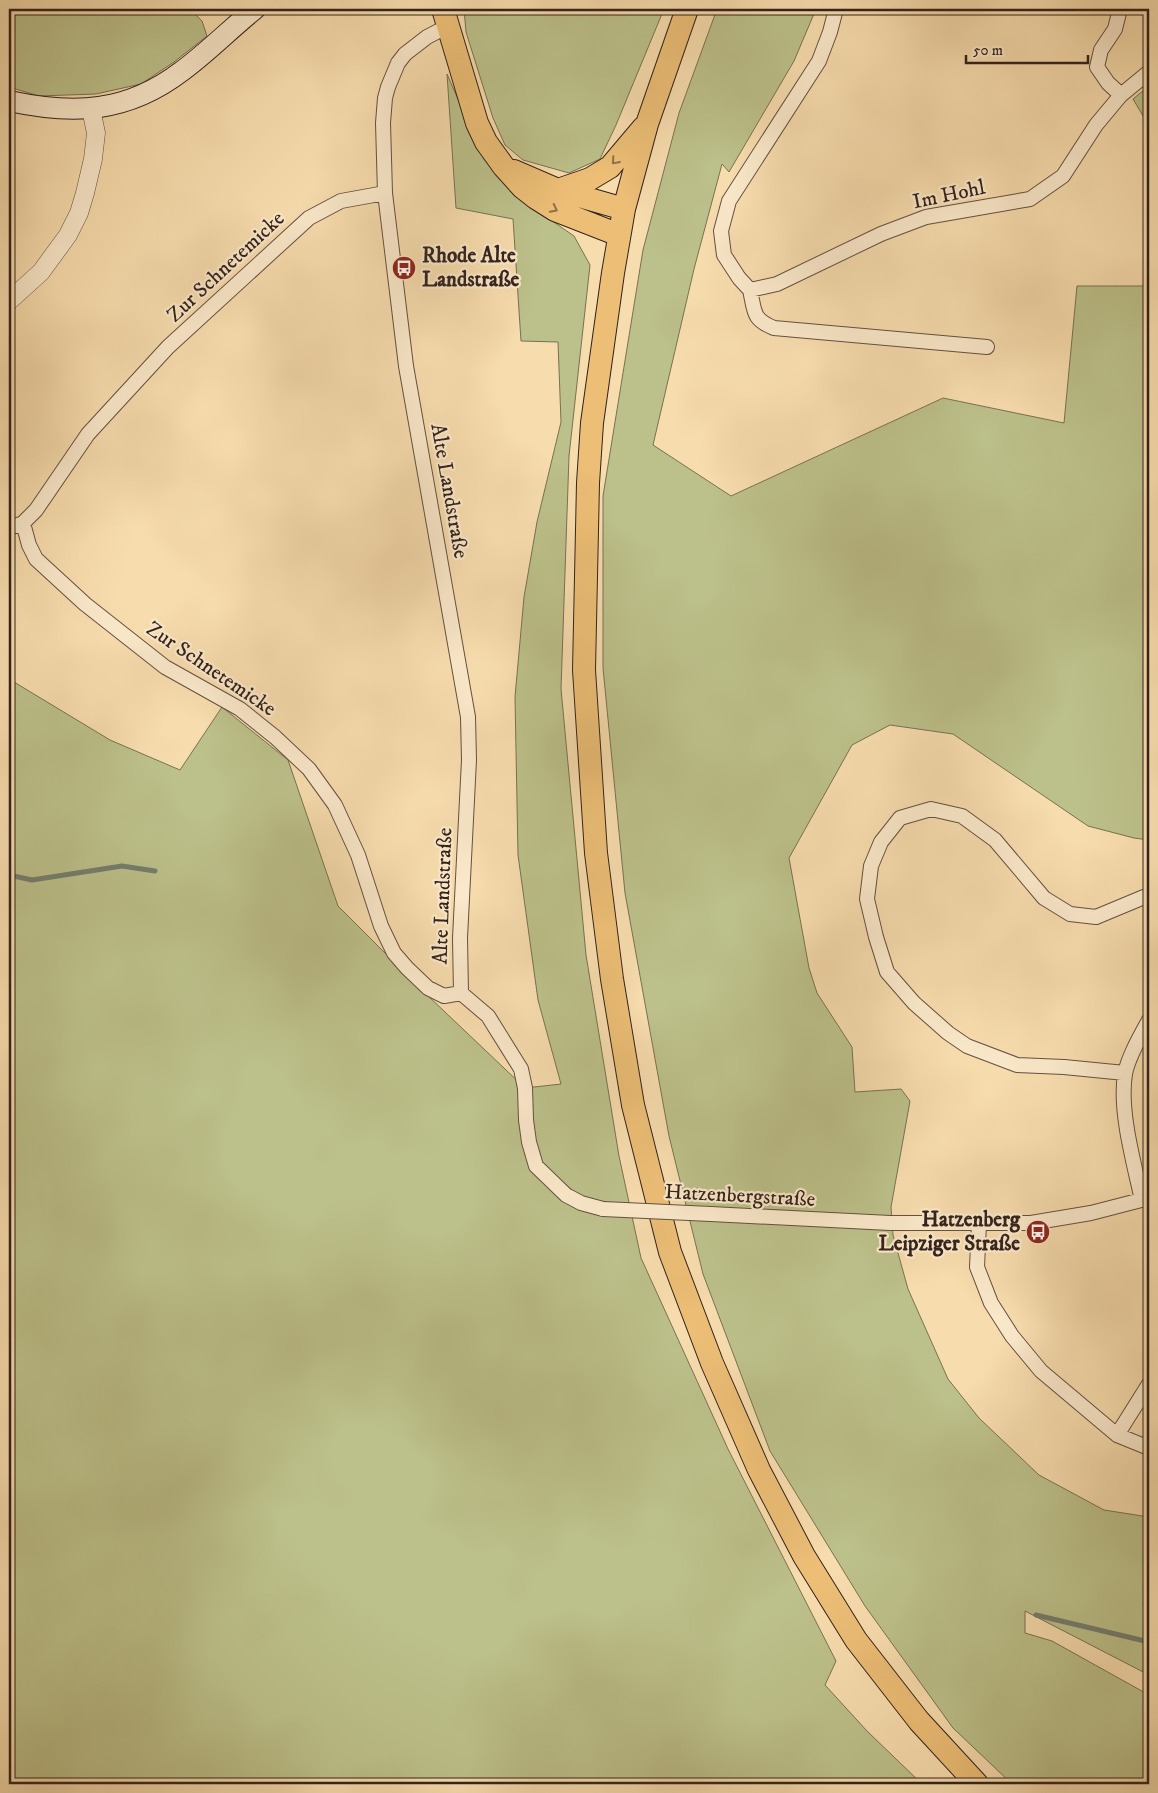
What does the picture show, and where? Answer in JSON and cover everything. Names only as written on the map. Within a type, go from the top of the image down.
[{"type":"main road","points":[[9,101],[61,110],[91,110],[119,104],[146,94],[182,72],[255,9]]},
{"type":"main road","points":[[687,9],[647,124],[624,208],[592,423],[588,483],[584,670],[596,854],[612,979],[633,1105],[670,1252],[712,1362],[759,1470],[804,1556],[856,1640],[919,1720],[977,1784]]},
{"type":"main road","points":[[446,17],[478,123],[486,142],[504,167],[536,198],[555,210],[619,236]]},
{"type":"main road","points":[[558,190],[590,179],[610,167],[647,124]]},
{"type":"main road","points":[[504,167],[558,190],[624,208]]},
{"type":"street","points":[[836,9],[819,61],[728,201],[721,231],[724,255],[738,278],[750,290],[754,312],[761,322],[774,328],[987,347]]},
{"type":"street","points":[[1120,9],[1115,29],[1101,50],[1097,67],[1108,83],[1121,95]]},
{"type":"street","name":"Alte Landstraße","points":[[446,17],[427,37],[404,54],[398,63],[385,98],[383,123],[385,193],[406,366],[468,717],[469,760],[460,938],[461,993]]},
{"type":"street","name":"Im Hohl","points":[[750,290],[777,284],[881,234],[926,217],[1030,199],[1064,176],[1096,125],[1121,95],[1149,72]]},
{"type":"street","points":[[9,301],[41,272],[68,235],[78,213],[85,193],[94,150],[96,133],[91,110]]},
{"type":"street","name":"Zur Schnetemicke","points":[[385,193],[341,201],[309,218],[168,347],[88,434],[36,510],[24,523],[28,545],[36,559],[85,604],[165,667],[240,709],[310,769],[335,805],[358,855],[381,926],[394,953],[428,988],[444,996],[461,993]]},
{"type":"street","points":[[9,528],[24,523]]},
{"type":"street","points":[[1125,1073],[1017,1065],[967,1046],[948,1033],[914,1003],[887,972],[867,899],[871,866],[881,842],[900,818],[930,809],[962,816],[996,840],[1044,898],[1070,914],[1096,917],[1144,897],[1149,898]]},
{"type":"street","name":"Hatzenbergstraße","points":[[461,993],[488,1016],[521,1069],[525,1088],[529,1142],[536,1166],[566,1195],[603,1209],[890,1224],[980,1224],[1031,1222],[1091,1213],[1146,1199]]},
{"type":"street","points":[[1146,1199],[1127,1131],[1125,1073],[1139,1038],[1149,1020]]},
{"type":"street","points":[[980,1224],[977,1267],[991,1303],[1012,1336],[1041,1371],[1117,1435],[1149,1448]]},
{"type":"street","points":[[1117,1435],[1149,1384]]},
{"type":"green space","points":[[9,9],[190,9],[202,21],[207,36],[174,62],[141,84],[96,94],[39,96],[9,87]]},
{"type":"green space","points":[[464,9],[664,9],[600,159],[569,173],[523,160],[505,145],[493,118],[466,32]]},
{"type":"green space","points":[[717,9],[758,9],[756,14],[759,9],[816,9],[794,61],[729,172],[722,164],[694,269],[653,445],[731,496],[943,398],[1064,423],[1077,286],[1149,286],[1149,840],[1088,826],[953,734],[890,725],[852,745],[789,858],[809,968],[817,993],[852,1047],[855,1092],[901,1089],[910,1101],[891,1207],[893,1235],[908,1289],[948,1379],[979,1418],[1039,1475],[1104,1510],[1149,1517],[1149,1675],[1025,1611],[1025,1633],[1052,1641],[1149,1695],[1149,1784],[1012,1784],[953,1728],[865,1606],[770,1451],[703,1274],[669,1136],[625,893],[603,668],[603,496],[643,250],[679,113]]},
{"type":"green space","points":[[447,74],[484,159],[513,194],[574,236],[590,265],[569,456],[561,689],[586,955],[619,1156],[641,1258],[728,1449],[836,1661],[825,1685],[867,1731],[922,1784],[9,1784],[9,679],[110,740],[180,770],[222,707],[288,760],[338,906],[425,993],[525,1088],[561,1084],[538,1000],[518,855],[515,697],[524,597],[537,522],[561,422],[558,342],[521,341],[513,219],[456,208]]},
{"type":"green space","points":[[1149,86],[1149,126],[1133,99]]},
{"type":"waterway","points":[[9,875],[32,880],[122,866],[155,871]]},
{"type":"waterway","points":[[1036,1615],[1149,1642]]},
{"type":"place","name":"Rhode Alte Landstraße","points":[[404,268]]},
{"type":"place","name":"Hatzenberg Leipziger Straße","points":[[1038,1232]]}]
